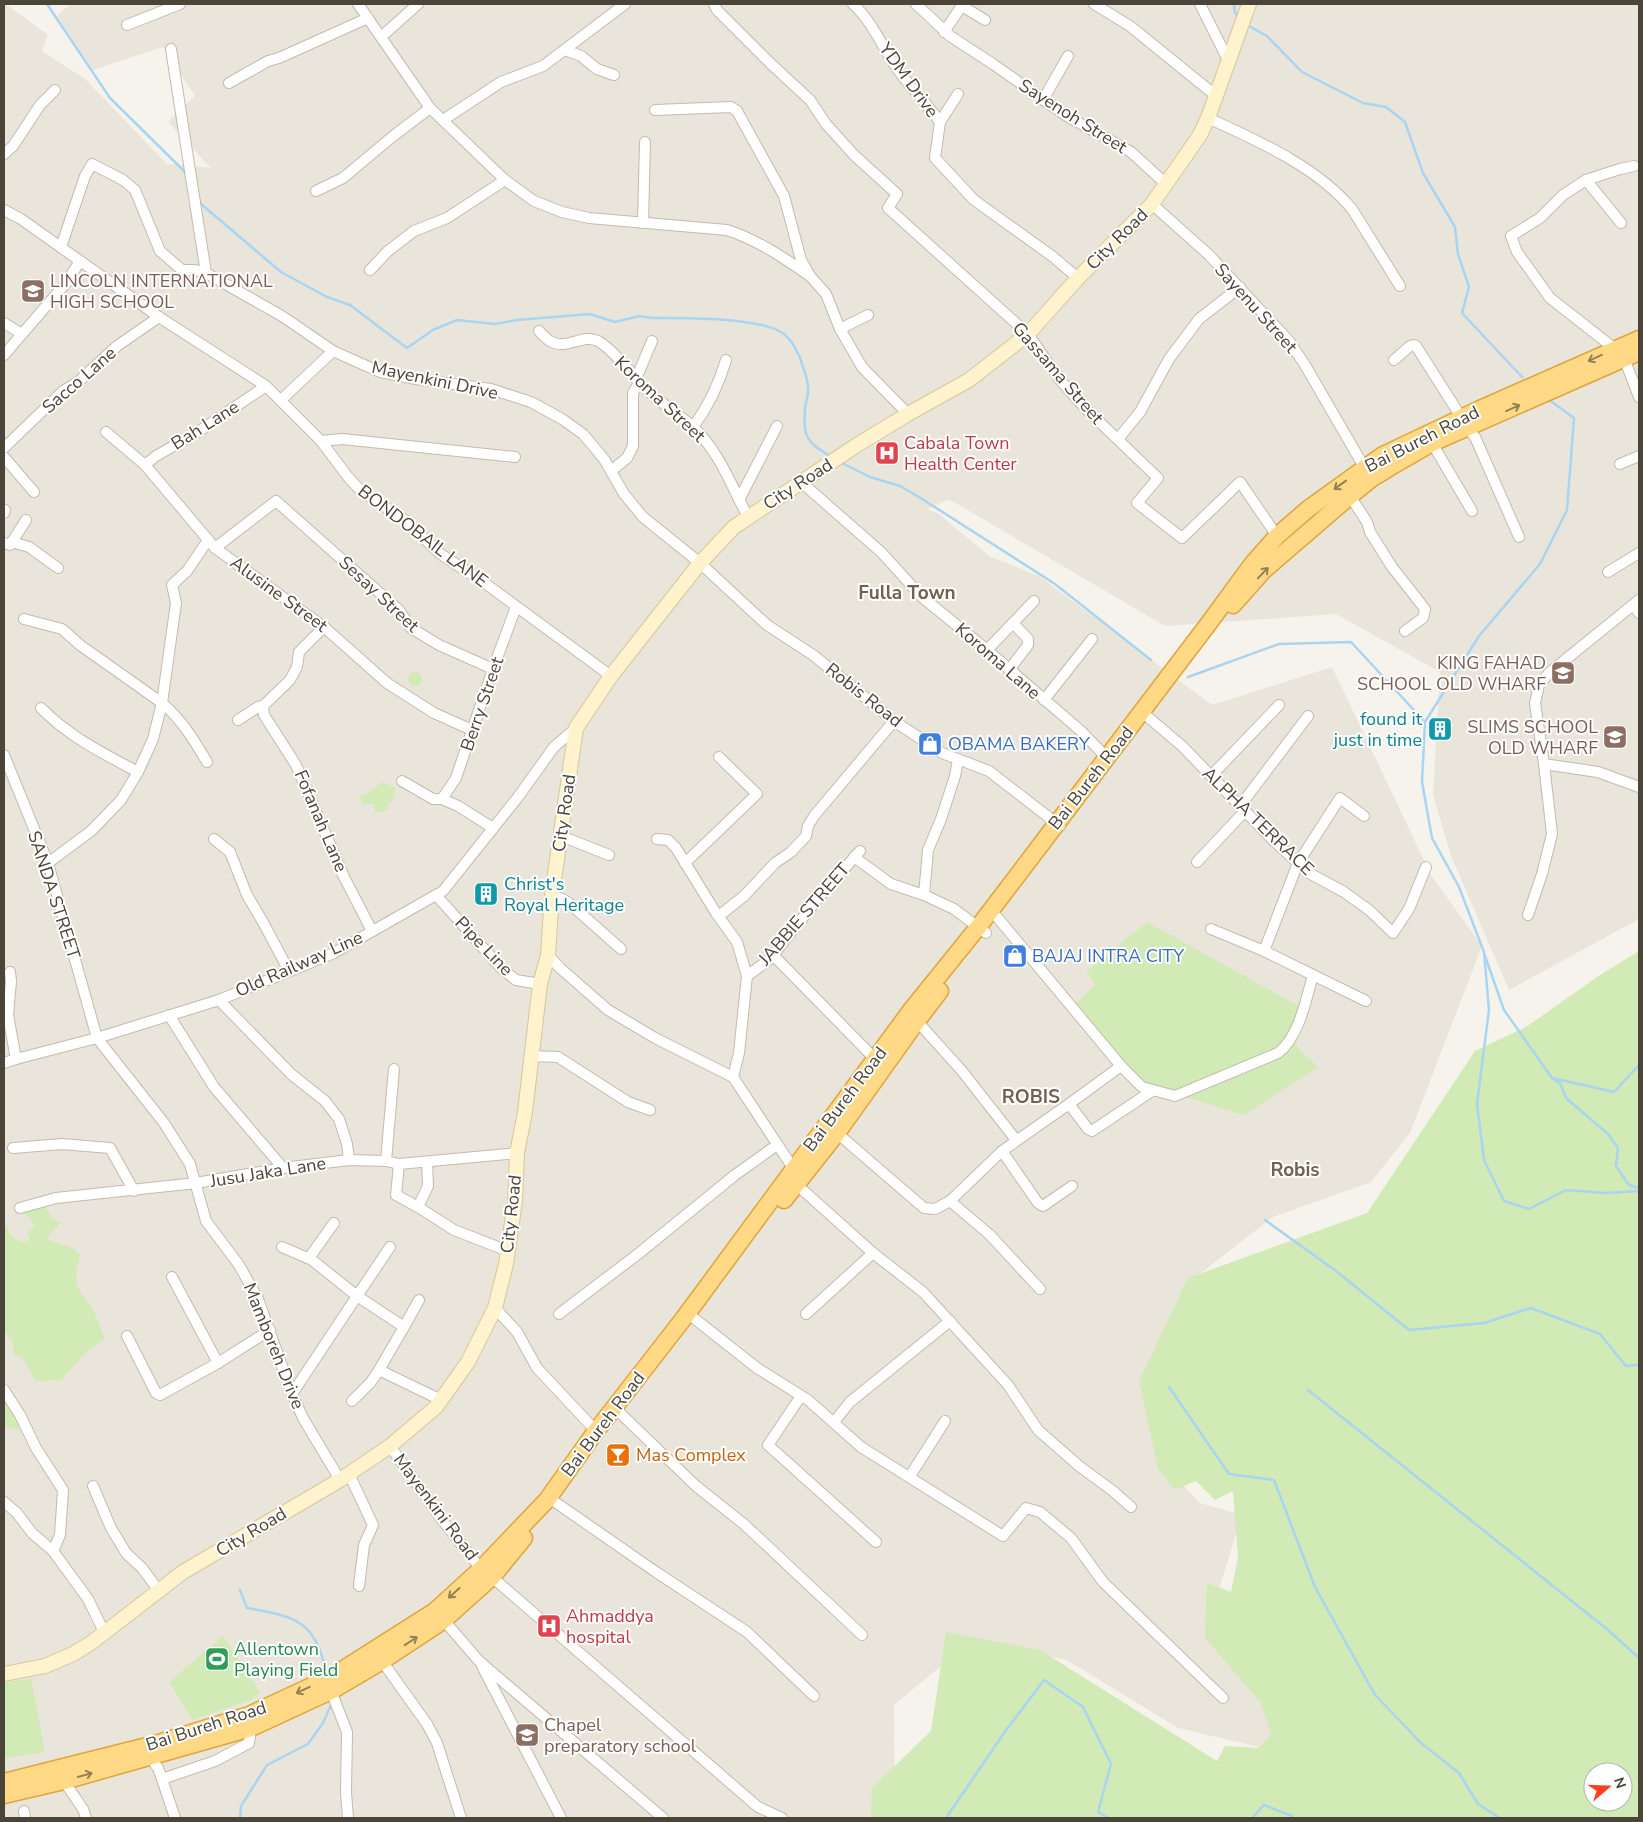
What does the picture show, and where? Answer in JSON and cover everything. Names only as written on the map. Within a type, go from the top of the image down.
[{"type":"highway","name":"Bai Bureh Road","points":[[4,1795],[64,1781],[251,1728],[331,1691],[382,1661],[440,1615],[486,1573],[554,1502],[695,1319],[795,1176],[838,1133],[912,1009],[982,929],[997,916],[1106,757],[1264,570],[1350,496],[1383,455],[1464,423],[1619,354],[1639,339]]},
{"type":"highway","name":"Bai Bureh Road","points":[[1619,354],[1639,352]]},
{"type":"highway","name":"Bai Bureh Road","points":[[486,1573],[547,1500],[596,1431],[880,1064],[917,1021],[982,929],[1144,714],[1253,563],[1277,536],[1308,509],[1368,473],[1432,443],[1464,423]]},
{"type":"highway","name":"Bai Bureh Road","points":[[4,1782],[155,1744],[249,1715],[331,1676],[440,1615]]},
{"type":"main road","name":"City Road","points":[[4,1674],[45,1666],[73,1654],[91,1643],[183,1572],[344,1477],[390,1446],[436,1407],[468,1362],[495,1308],[508,1251],[515,1201],[517,1152],[525,1112],[537,983],[548,955],[552,894],[576,728],[611,676],[700,563],[734,527],[835,459],[908,414],[969,380],[1028,334],[1078,278],[1152,204],[1200,135],[1208,118],[1247,9]]},
{"type":"street","points":[[127,25],[180,4]]},
{"type":"street","points":[[358,4],[430,108],[505,180],[534,201],[562,212],[589,218],[727,230],[747,236],[810,276]]},
{"type":"street","points":[[381,36],[418,4]]},
{"type":"street","points":[[443,120],[501,82],[543,66],[625,4]]},
{"type":"street","name":"Gassama Street","points":[[714,4],[717,10],[810,100],[826,124],[854,155],[898,194],[888,208],[1028,334],[1060,380],[1087,410],[1158,478],[1136,503],[1142,509],[1182,538],[1240,482],[1277,536]]},
{"type":"street","name":"YDM Drive","points":[[853,4],[859,9],[900,74],[940,122],[934,158],[974,200],[1052,256],[1078,278]]},
{"type":"street","name":"Sayenoh Street","points":[[916,4],[947,34],[1065,115],[1131,152],[1166,184]]},
{"type":"street","points":[[1094,4],[1130,26],[1215,95]]},
{"type":"street","points":[[1200,4],[1228,60]]},
{"type":"street","points":[[947,34],[963,5],[985,20]]},
{"type":"street","points":[[229,82],[268,61],[279,58],[368,18]]},
{"type":"street","points":[[171,49],[206,274]]},
{"type":"street","points":[[565,50],[581,56],[597,69],[614,74]]},
{"type":"street","points":[[1043,100],[1068,56]]},
{"type":"street","points":[[4,154],[13,146],[40,105],[55,90]]},
{"type":"street","points":[[940,122],[958,94]]},
{"type":"street","points":[[655,110],[731,107],[737,111],[784,196],[802,260],[810,276],[826,294],[840,328],[862,367],[908,414]]},
{"type":"street","points":[[316,191],[343,178],[430,108]]},
{"type":"street","points":[[1208,118],[1280,154],[1307,170],[1343,198],[1352,209],[1400,286]]},
{"type":"street","points":[[643,223],[646,142]]},
{"type":"street","name":"Mayenkini Drive","points":[[61,247],[85,176],[92,164],[123,180],[135,190],[160,251],[182,270],[195,270],[206,274],[282,316],[333,351],[380,372],[491,389],[531,402],[562,419],[583,434],[604,459],[624,494],[643,517],[700,563]]},
{"type":"street","points":[[1634,166],[1586,180],[1563,195],[1540,218],[1511,236],[1517,252],[1550,298],[1619,354],[1639,397]]},
{"type":"street","points":[[370,270],[388,251],[414,231],[447,218],[505,180]]},
{"type":"street","points":[[1586,180],[1621,223]]},
{"type":"street","name":"Sayenu Street","points":[[1152,204],[1209,255],[1289,341],[1305,364],[1368,473]]},
{"type":"street","name":"BONDOBAIL LANE","points":[[4,210],[22,219],[159,317],[266,386],[321,441],[348,478],[361,491],[405,520],[439,553],[611,676]]},
{"type":"street","points":[[4,355],[66,283],[80,261]]},
{"type":"street","points":[[1118,439],[1140,412],[1169,360],[1199,319],[1240,287]]},
{"type":"street","points":[[840,328],[868,315]]},
{"type":"street","name":"Sacco Lane","points":[[4,448],[63,391],[78,382],[117,346],[159,317]]},
{"type":"street","points":[[4,323],[22,334]]},
{"type":"street","name":"Koroma Street","points":[[539,331],[550,341],[562,346],[589,339],[603,344],[638,381],[693,427],[723,466],[748,517]]},
{"type":"street","points":[[611,471],[628,458],[633,446],[633,393],[652,341]]},
{"type":"street","points":[[1394,360],[1412,344],[1416,346],[1464,423],[1475,437],[1519,537]]},
{"type":"street","points":[[281,400],[333,351]]},
{"type":"street","points":[[693,427],[705,411],[726,360]]},
{"type":"street","name":"Bah Lane","points":[[145,466],[156,456],[198,432],[266,386]]},
{"type":"street","points":[[739,500],[777,426]]},
{"type":"street","name":"Alusine Street","points":[[106,432],[145,466],[211,544],[324,627],[387,682],[434,713],[472,730]]},
{"type":"street","points":[[321,441],[342,439],[515,457]]},
{"type":"street","points":[[1432,443],[1472,511]]},
{"type":"street","points":[[1620,464],[1639,456]]},
{"type":"street","points":[[4,457],[34,492]]},
{"type":"street","name":"Koroma Lane","points":[[802,482],[880,552],[922,597],[1081,731],[1106,757]]},
{"type":"street","points":[[1350,496],[1367,522],[1370,532],[1392,568],[1425,609],[1423,618],[1405,631]]},
{"type":"street","name":"Sesay Street","points":[[211,544],[276,501],[399,610],[410,628],[439,645],[493,669]]},
{"type":"street","points":[[26,520],[8,542],[29,547],[58,568]]},
{"type":"street","points":[[48,863],[92,831],[121,800],[138,772],[153,739],[162,703],[176,603],[172,585],[211,544]]},
{"type":"street","points":[[1608,572],[1639,553]]},
{"type":"street","name":"Robis Road","points":[[700,563],[767,625],[813,655],[894,721],[942,753],[989,771],[1060,825]]},
{"type":"street","points":[[987,650],[1034,601]]},
{"type":"street","points":[[1528,915],[1542,874],[1552,834],[1535,703],[1539,685],[1549,672],[1637,606]]},
{"type":"street","name":"Berry Street","points":[[442,799],[456,778],[516,607]]},
{"type":"street","points":[[24,619],[62,629],[80,645],[162,703],[190,734],[207,762]]},
{"type":"street","points":[[1009,670],[1028,645],[1028,638],[1013,623]]},
{"type":"street","points":[[238,720],[258,707],[264,711],[290,680],[296,667],[299,652],[324,627]]},
{"type":"street","points":[[1044,700],[1092,639]]},
{"type":"street","points":[[1211,776],[1279,705]]},
{"type":"street","points":[[41,708],[52,719],[95,750],[138,772]]},
{"type":"street","name":"Fofanah Lane","points":[[264,711],[296,765],[344,877],[372,931]]},
{"type":"street","name":"ALPHA TERRACE","points":[[1144,714],[1182,746],[1309,873],[1344,892],[1369,910],[1393,932],[1408,909],[1426,867]]},
{"type":"street","points":[[1197,862],[1243,808],[1308,716]]},
{"type":"street","points":[[720,916],[744,896],[806,836],[808,826],[814,816],[894,721]]},
{"type":"street","name":"Old Railway Line","points":[[4,1063],[16,1058],[97,1038],[219,1000],[334,953],[443,891],[518,797],[554,747],[576,728]]},
{"type":"street","points":[[685,864],[757,794],[719,757]]},
{"type":"street","name":"SANDA STREET","points":[[4,759],[48,863],[97,1038]]},
{"type":"street","points":[[958,760],[955,776],[941,819],[928,850],[924,894],[954,909],[982,929]]},
{"type":"street","points":[[1544,764],[1598,772],[1639,787]]},
{"type":"street","points":[[402,781],[433,799],[442,799],[458,806],[493,828]]},
{"type":"street","points":[[1264,951],[1298,863],[1340,798],[1364,816]]},
{"type":"street","points":[[560,836],[609,855]]},
{"type":"street","points":[[214,839],[230,852],[247,895],[289,971]]},
{"type":"street","points":[[657,839],[668,840],[676,848],[737,942],[747,976],[739,1053],[733,1077]]},
{"type":"street","name":"JABBIE STREET","points":[[747,976],[773,955],[820,896],[857,854],[891,884],[924,894]]},
{"type":"street","points":[[552,894],[568,902],[620,949]]},
{"type":"street","name":"Pipe Line","points":[[436,895],[501,968],[516,980],[537,983]]},
{"type":"street","points":[[997,916],[1120,1066],[1142,1087],[1175,1096],[1278,1053],[1292,1039],[1313,975]]},
{"type":"street","points":[[1211,929],[1264,951],[1366,1001]]},
{"type":"street","points":[[548,955],[608,1010],[655,1038],[733,1077],[795,1176],[873,1254],[924,1292],[1008,1385],[1038,1430],[1079,1466],[1114,1491],[1131,1507]]},
{"type":"street","points":[[773,955],[880,1064]]},
{"type":"street","points":[[10,972],[8,1015],[16,1058]]},
{"type":"street","points":[[532,998],[537,983]]},
{"type":"street","points":[[219,1000],[291,1074],[325,1101],[339,1119],[347,1144],[349,1160]]},
{"type":"street","points":[[169,1016],[214,1087],[282,1168]]},
{"type":"street","points":[[917,1021],[962,1071],[1016,1140]]},
{"type":"street","name":"Mamboreh Drive","points":[[97,1038],[164,1123],[190,1164],[206,1221],[238,1265],[258,1299],[292,1394],[303,1418],[344,1477],[373,1525],[364,1545],[359,1586]]},
{"type":"street","points":[[531,1056],[558,1057],[628,1102],[650,1110]]},
{"type":"street","points":[[838,1133],[924,1208],[935,1209],[950,1201],[1016,1140],[1120,1066]]},
{"type":"street","points":[[386,1161],[394,1069]]},
{"type":"street","points":[[1069,1104],[1088,1130],[1092,1130],[1152,1091]]},
{"type":"street","points":[[13,1148],[62,1144],[110,1148],[134,1191]]},
{"type":"street","points":[[559,1314],[638,1254],[750,1164],[777,1145]]},
{"type":"street","points":[[1002,1151],[1038,1203],[1043,1206],[1072,1186]]},
{"type":"street","name":"Jusu Jaka Lane","points":[[20,1208],[56,1198],[196,1183],[282,1168],[349,1160],[386,1161],[398,1164],[517,1152]]},
{"type":"street","points":[[418,1207],[428,1186],[427,1162]]},
{"type":"street","points":[[398,1164],[396,1195],[454,1230],[508,1251]]},
{"type":"street","points":[[950,1201],[990,1235],[1040,1289]]},
{"type":"street","points":[[309,1258],[334,1223]]},
{"type":"street","points":[[282,1247],[309,1258],[357,1296],[404,1327]]},
{"type":"street","points":[[292,1394],[390,1247]]},
{"type":"street","points":[[806,1314],[873,1254]]},
{"type":"street","points":[[172,1277],[218,1362]]},
{"type":"street","points":[[352,1401],[371,1382],[379,1370],[419,1300]]},
{"type":"street","points":[[495,1308],[517,1332],[538,1368],[596,1431]]},
{"type":"street","points":[[695,1319],[757,1368],[802,1396],[861,1447],[1003,1536],[1026,1508],[1040,1512],[1071,1538],[1103,1582],[1223,1698]]},
{"type":"street","points":[[834,1422],[850,1402],[950,1321]]},
{"type":"street","points":[[127,1336],[156,1393],[160,1395],[270,1330]]},
{"type":"street","points":[[379,1370],[441,1400]]},
{"type":"street","points":[[4,1390],[20,1415],[36,1448],[63,1490],[60,1535],[53,1551]]},
{"type":"street","points":[[802,1396],[768,1445],[876,1542]]},
{"type":"street","points":[[621,1414],[696,1486],[745,1525],[862,1635]]},
{"type":"street","points":[[910,1476],[945,1421]]},
{"type":"street","name":"Mayenkini Road","points":[[390,1446],[443,1521],[486,1573],[758,1807],[782,1818]]},
{"type":"street","points":[[93,1486],[110,1528],[126,1553],[142,1568],[159,1591]]},
{"type":"street","points":[[4,1502],[17,1513],[32,1533],[53,1551],[88,1599],[104,1632]]},
{"type":"street","points":[[554,1502],[747,1632],[814,1696]]},
{"type":"street","points":[[440,1615],[479,1661],[663,1818]]},
{"type":"street","points":[[382,1661],[427,1724],[437,1743],[461,1818]]},
{"type":"street","points":[[479,1661],[561,1818]]},
{"type":"street","points":[[331,1691],[347,1732],[346,1793],[348,1818]]},
{"type":"street","points":[[162,1779],[215,1761],[249,1743],[251,1728]]},
{"type":"street","points":[[150,1757],[158,1768],[175,1818]]},
{"type":"street","points":[[64,1781],[80,1803],[86,1818]]},
{"type":"shaded area","points":[[4,4],[48,35],[42,51],[85,79],[167,164],[211,168],[168,122],[195,96],[163,47],[93,70],[57,16],[70,4],[1639,4],[1639,919],[1509,990],[1451,856],[1433,795],[1440,672],[1336,614],[1165,626],[954,502],[948,500],[927,509],[939,514],[989,556],[1039,576],[1212,705],[1332,667],[1431,875],[1482,946],[1410,1133],[1371,1182],[1273,1217],[1192,1280],[1178,1480],[1200,1503],[1242,1515],[1206,1631],[1287,1725],[1281,1752],[1178,1728],[1067,1660],[971,1641],[894,1705],[895,1818],[4,1818]]},
{"type":"green space","points":[[412,672],[418,672],[422,679],[418,686],[412,686],[408,682],[408,676]]},
{"type":"green space","points":[[382,782],[395,788],[393,801],[388,803],[387,811],[376,812],[372,803],[363,805],[359,796],[368,793]]},
{"type":"green space","points":[[1147,922],[1304,1009],[1296,1046],[1318,1067],[1244,1115],[1143,1084],[1074,1006],[1095,984],[1086,972]]},
{"type":"green space","points":[[1639,951],[1639,1818],[871,1818],[872,1788],[931,1731],[946,1632],[1040,1650],[1217,1761],[1225,1746],[1258,1748],[1271,1735],[1261,1703],[1205,1638],[1207,1583],[1231,1592],[1238,1557],[1233,1491],[1215,1500],[1196,1481],[1175,1490],[1158,1469],[1139,1381],[1188,1278],[1367,1213],[1475,1051],[1526,1027],[1600,975]]},
{"type":"green space","points":[[45,1205],[52,1219],[61,1222],[46,1239],[72,1248],[80,1254],[76,1273],[77,1287],[93,1309],[105,1339],[86,1352],[61,1380],[36,1381],[24,1360],[14,1354],[13,1343],[4,1330],[4,1222],[13,1238],[24,1242],[29,1240],[28,1232],[35,1226],[30,1218],[23,1213]]},
{"type":"green space","points":[[4,1391],[20,1415],[18,1430],[4,1427]]},
{"type":"green space","name":"Allentown Playing Field","points":[[223,1636],[260,1692],[251,1700],[192,1720],[169,1682]]},
{"type":"green space","points":[[31,1679],[45,1752],[4,1758],[4,1682]]},
{"type":"waterway","points":[[47,4],[110,98],[187,176]]},
{"type":"waterway","points":[[1234,4],[1235,13],[1239,18]]},
{"type":"waterway","points":[[1247,25],[1267,36],[1302,72],[1363,103],[1386,107],[1405,122],[1423,173],[1455,227],[1458,254],[1469,287],[1462,313],[1522,377]]},
{"type":"waterway","points":[[199,199],[201,204],[281,272],[327,297],[350,305],[407,348],[433,330],[457,320],[495,324],[517,320],[590,314],[615,322],[639,316],[652,318],[719,319],[755,323],[770,327],[785,335],[798,352],[808,387],[805,408],[806,432],[811,442],[831,457]]},
{"type":"waterway","points":[[1425,722],[1479,636],[1540,564],[1567,510],[1574,418],[1548,399]]},
{"type":"waterway","points":[[840,462],[870,477],[900,486],[919,497],[1055,584],[1151,660]]},
{"type":"waterway","points":[[1188,677],[1279,644],[1351,642],[1425,722],[1422,782],[1432,838],[1459,887],[1484,952],[1489,1010],[1477,1104],[1484,1160],[1504,1201],[1529,1209],[1566,1190],[1606,1193],[1639,1191]]},
{"type":"waterway","points":[[1485,956],[1504,1010],[1552,1078],[1614,1092],[1639,1065]]},
{"type":"waterway","points":[[1553,1079],[1560,1083],[1566,1098],[1608,1134],[1618,1148],[1616,1166],[1629,1185],[1639,1188]]},
{"type":"waterway","points":[[1265,1220],[1336,1271],[1409,1330],[1484,1323],[1531,1308],[1600,1334],[1626,1366],[1639,1365]]},
{"type":"waterway","points":[[1169,1387],[1229,1474],[1274,1480],[1315,1587],[1375,1695],[1421,1743],[1459,1773],[1478,1804],[1500,1818]]},
{"type":"waterway","points":[[1308,1390],[1608,1630],[1639,1658]]},
{"type":"waterway","points":[[240,1590],[247,1608],[278,1614],[301,1624],[316,1642],[326,1673]]},
{"type":"waterway","points":[[946,1818],[1004,1733],[1044,1680],[1083,1707],[1111,1764],[1098,1812],[1109,1818]]},
{"type":"waterway","points":[[240,1818],[241,1806],[267,1765],[308,1744],[323,1723],[331,1705]]},
{"type":"waterway","points":[[1252,1818],[1264,1805],[1293,1818]]},
{"type":"place","name":"LINCOLN INTERNATIONAL HIGH SCHOOL","points":[[33,291]]},
{"type":"place","name":"Cabala Town Health Center","points":[[887,453]]},
{"type":"place","name":"KING FAHAD SCHOOL OLD WHARF","points":[[1563,673]]},
{"type":"place","name":"found it just in time","points":[[1440,729]]},
{"type":"place","name":"SLIMS SCHOOL OLD WHARF","points":[[1615,737]]},
{"type":"place","name":"OBAMA BAKERY","points":[[930,744]]},
{"type":"place","name":"Christ's Royal Heritage","points":[[486,894]]},
{"type":"place","name":"BAJAJ INTRA CITY","points":[[1015,956]]},
{"type":"place","name":"Mas Complex","points":[[618,1455]]},
{"type":"place","name":"Ahmaddya hospital","points":[[549,1626]]},
{"type":"place","name":"Allentown Playing Field","points":[[217,1659]]},
{"type":"place","name":"Chapel preparatory school","points":[[527,1735]]},
{"type":"district","name":"Fulla Town","points":[[907,593]]},
{"type":"district","name":"ROBIS","points":[[1031,1097]]},
{"type":"district","name":"Robis","points":[[1295,1170]]}]
